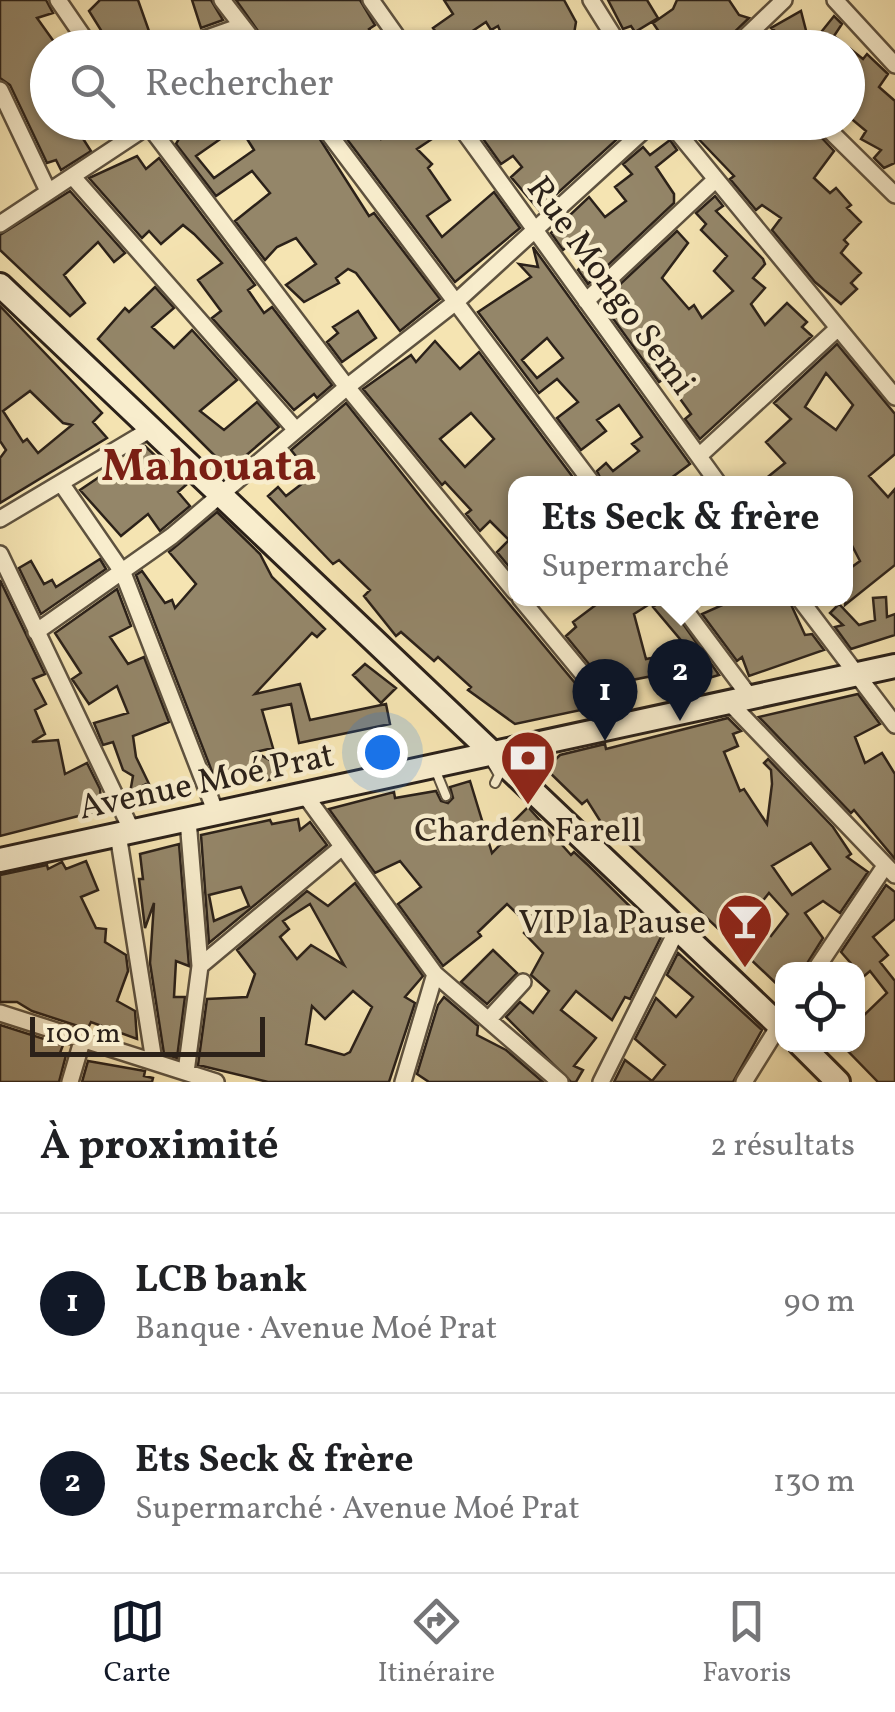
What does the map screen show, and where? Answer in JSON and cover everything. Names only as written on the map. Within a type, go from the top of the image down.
[{"type":"street","points":[[58,0],[79,30]]},
{"type":"street","points":[[222,0],[245,30]]},
{"type":"street","points":[[372,0],[392,30]]},
{"type":"street","points":[[591,0],[609,30]]},
{"type":"street","points":[[753,30],[784,0]]},
{"type":"street","points":[[836,0],[863,30]]},
{"type":"street","points":[[231,30],[242,26]]},
{"type":"street","points":[[865,32],[895,65]]},
{"type":"street","points":[[0,90],[48,191]]},
{"type":"street","points":[[0,224],[125,140]]},
{"type":"street","points":[[159,140],[346,387],[508,584]]},
{"type":"street","points":[[334,140],[586,476]]},
{"type":"street","name":"Rue Mongo Semi","points":[[469,140],[713,476]]},
{"type":"street","points":[[36,632],[123,573],[346,387],[457,301],[633,140]]},
{"type":"street","points":[[683,140],[895,398]]},
{"type":"street","points":[[839,140],[895,195]]},
{"type":"street","points":[[73,177],[296,430]]},
{"type":"street","points":[[586,301],[715,180]]},
{"type":"street","points":[[0,284],[491,754],[775,1018]]},
{"type":"street","points":[[699,456],[837,329]]},
{"type":"street","points":[[3,512],[61,484],[151,429]]},
{"type":"street","points":[[61,484],[123,573],[216,813]]},
{"type":"street","points":[[0,554],[125,833],[154,1061]]},
{"type":"street","points":[[527,606],[625,725]]},
{"type":"street","points":[[681,606],[740,699],[890,870],[822,962]]},
{"type":"street","points":[[805,606],[895,725]]},
{"type":"street","name":"Avenue Moé Prat","points":[[0,860],[895,666]]},
{"type":"street","points":[[305,794],[436,974],[560,1082]]},
{"type":"street","points":[[186,1072],[200,966],[188,820]]},
{"type":"street","points":[[200,966],[341,848]]},
{"type":"street","points":[[601,1082],[678,928]]},
{"type":"street","points":[[402,1082],[436,974]]},
{"type":"street","points":[[490,1018],[523,982]]},
{"type":"street","points":[[0,1014],[216,1082]]},
{"type":"street","points":[[744,1082],[775,1036]]},
{"type":"street","points":[[70,1082],[83,1038]]},
{"type":"street","points":[[808,1052],[838,1082]]},
{"type":"lane","points":[[491,754],[499,775],[495,784]]},
{"type":"lane","points":[[434,765],[446,796]]},
{"type":"building","points":[[0,0],[46,0],[53,13],[37,18],[46,30],[30,30],[30,127],[10,85],[0,78]]},
{"type":"building","points":[[100,0],[138,0],[149,30],[101,30],[89,11]]},
{"type":"building","points":[[192,0],[211,0],[223,20],[201,28]]},
{"type":"building","points":[[236,0],[360,0],[375,25],[370,30],[257,30]]},
{"type":"building","points":[[444,0],[564,0],[576,22],[575,30],[500,30],[498,26],[491,30],[486,22],[474,30],[434,30],[453,14]]},
{"type":"building","points":[[608,0],[647,0],[658,18],[638,30],[631,26],[623,29]]},
{"type":"building","points":[[677,0],[729,0],[739,15],[749,18],[737,30],[658,30],[653,23],[673,9]]},
{"type":"building","points":[[801,11],[806,30],[774,30],[771,28]]},
{"type":"building","points":[[834,16],[842,24],[838,30],[823,30]]},
{"type":"building","points":[[867,54],[888,74],[879,87],[895,101],[895,163],[884,168],[874,158],[881,150],[863,140]]},
{"type":"building","points":[[36,140],[84,140],[91,151],[61,170],[56,160],[47,163]]},
{"type":"building","points":[[178,140],[219,140],[196,156],[214,178],[254,150],[248,140],[320,140],[369,216],[374,213],[440,299],[400,331],[356,273],[348,269],[336,278],[339,283],[304,302],[286,285],[316,264],[296,238],[277,247],[265,260],[235,221],[270,193],[252,171],[216,196],[176,144]]},
{"type":"building","points":[[348,140],[430,140],[417,149],[432,164],[428,168],[450,200],[427,216],[442,237],[494,192],[520,228],[455,282]]},
{"type":"building","points":[[484,140],[616,140],[539,210],[511,177],[522,167],[513,156],[501,164]]},
{"type":"building","points":[[670,140],[677,150],[656,167],[674,194],[674,203],[588,284],[578,270],[589,259],[575,240],[563,250],[551,233],[589,197],[605,217],[626,201],[615,187],[632,174],[623,164],[643,147],[650,155]]},
{"type":"building","points":[[700,140],[824,140],[834,151],[814,178],[830,193],[836,188],[861,222],[844,240],[848,244],[841,253],[861,273],[851,283],[857,289],[841,304],[815,282],[772,230],[781,218],[762,205],[756,210],[730,179],[734,176]]},
{"type":"building","points":[[137,156],[146,169],[159,158],[255,285],[248,290],[264,313],[272,307],[332,385],[317,398],[314,394],[294,410],[212,318],[221,311],[198,280],[222,263],[194,234],[183,225],[161,244],[149,231],[142,238],[89,178]]},
{"type":"building","points":[[70,191],[125,253],[114,262],[98,242],[64,275],[85,303],[70,316],[0,250],[0,235]]},
{"type":"building","points":[[715,196],[723,206],[716,211],[765,264],[753,278],[765,288],[751,304],[765,325],[787,303],[807,322],[802,327],[812,336],[700,439],[685,419],[691,414],[665,378],[659,382],[601,302],[677,231],[688,243],[662,278],[689,309],[694,305],[702,318],[733,291],[714,271],[727,256],[701,230],[706,224],[696,213]]},
{"type":"building","points":[[533,247],[690,464],[674,476],[599,476],[597,471],[606,463],[613,471],[639,451],[632,444],[642,437],[619,405],[597,420],[606,431],[581,450],[557,418],[578,402],[557,379],[539,393],[478,312],[531,277],[519,264],[538,267]],"holes":[[[547,338],[563,358],[537,378],[522,360]]]},
{"type":"building","points":[[155,287],[174,308],[152,327],[174,348],[192,330],[237,380],[200,411],[224,430],[257,402],[279,427],[229,470],[98,339],[125,308],[129,312]]},
{"type":"building","points":[[0,306],[102,413],[93,422],[107,438],[0,503],[0,458],[6,450],[0,441]],"holes":[[[30,391],[63,423],[72,425],[38,453],[27,439],[23,442],[3,411]]]},
{"type":"building","points":[[358,311],[376,338],[342,362],[327,342],[338,333],[333,327]]},
{"type":"building","points":[[435,341],[460,369],[479,352],[572,476],[508,476],[508,539],[490,521],[480,531],[466,514],[471,510],[445,482],[442,485],[363,389],[411,355],[416,362]],"holes":[[[471,413],[494,439],[465,467],[440,439]]]},
{"type":"building","points":[[837,344],[895,414],[895,454],[869,476],[888,497],[895,489],[895,565],[853,599],[853,566],[860,561],[853,547],[853,476],[769,476],[785,463],[766,442],[791,419],[774,403]],"holes":[[[826,373],[853,405],[836,430],[805,407]]]},
{"type":"building","points":[[346,403],[508,606],[595,707],[515,724],[468,690],[471,687],[438,657],[434,661],[401,632],[396,636],[364,596],[370,590],[339,560],[333,564],[268,496],[278,487],[286,496],[312,476],[291,450]]},
{"type":"building","points":[[145,446],[186,485],[178,492],[190,506],[160,531],[148,514],[121,536],[80,490]]},
{"type":"building","points":[[217,512],[260,554],[272,577],[325,629],[317,637],[312,633],[255,694],[300,684],[310,720],[386,704],[390,724],[299,743],[291,704],[262,710],[273,748],[255,752],[281,766],[282,778],[255,782],[253,776],[218,787],[136,575],[142,571],[165,603],[172,600],[175,608],[196,584],[169,552]]},
{"type":"building","points":[[508,541],[508,565],[497,552]]},
{"type":"building","points":[[100,559],[106,569],[41,614],[19,568],[31,561],[44,584],[52,580],[56,587]]},
{"type":"building","points":[[0,580],[45,674],[33,679],[46,704],[35,710],[45,734],[32,742],[58,740],[65,774],[87,763],[100,789],[102,810],[0,836]]},
{"type":"building","points":[[117,589],[131,626],[110,637],[128,664],[144,657],[169,722],[133,736],[136,757],[151,788],[146,784],[130,793],[133,776],[123,770],[113,742],[103,745],[94,723],[128,713],[117,686],[89,704],[72,679],[81,673],[55,633]]},
{"type":"building","points":[[886,597],[887,617],[895,614],[895,635],[851,649],[835,627],[843,625],[830,613],[841,606],[859,625],[875,620],[873,598]]},
{"type":"building","points":[[594,606],[646,606],[634,614],[646,659],[690,651],[653,607],[671,606],[719,675],[684,685],[693,668],[627,681],[634,696],[620,702],[566,636],[576,627],[573,622]]},
{"type":"building","points":[[720,606],[792,606],[805,635],[812,634],[824,650],[749,676],[742,657],[737,661],[702,614]]},
{"type":"building","points":[[365,664],[396,688],[381,703],[353,675]]},
{"type":"building","points":[[858,694],[880,724],[855,737],[865,763],[882,753],[895,774],[895,859],[854,810],[851,813],[759,717]]},
{"type":"building","points":[[728,718],[741,731],[733,734],[738,746],[724,752],[740,791],[744,789],[767,824],[772,784],[771,770],[764,763],[768,759],[833,827],[851,854],[847,857],[868,872],[840,913],[823,901],[805,913],[823,938],[808,962],[775,962],[775,982],[615,831],[609,835],[587,800],[582,804],[546,769],[560,755],[605,744],[606,749]],"holes":[[[811,843],[830,869],[792,895],[772,866]],[[769,893],[788,914],[771,936],[750,917]]]},
{"type":"building","points":[[470,781],[492,853],[518,826],[514,821],[528,807],[571,855],[574,852],[661,937],[630,999],[625,997],[612,1020],[576,991],[561,1010],[596,1038],[574,1066],[583,1070],[576,1082],[571,1082],[506,1017],[520,1002],[533,1013],[549,991],[531,975],[543,953],[524,933],[530,926],[507,904],[478,932],[481,936],[443,966],[398,904],[421,887],[400,861],[375,873],[329,809],[394,792],[395,798],[436,791],[441,801],[448,803],[453,798],[450,787]]},
{"type":"building","points":[[298,819],[300,830],[310,822],[327,845],[209,943],[201,835],[270,820],[272,824]],"holes":[[[241,887],[249,906],[214,921],[209,895]]]},
{"type":"building","points":[[179,844],[189,966],[176,961],[174,997],[185,997],[177,1058],[164,1054],[150,963],[154,903],[145,928],[139,879],[143,879],[140,854]]},
{"type":"building","points":[[86,861],[98,890],[81,897],[96,928],[106,929],[105,942],[126,955],[128,971],[117,1001],[135,1011],[137,1039],[91,1022],[88,1028],[81,1027],[17,1002],[0,1002],[0,875],[47,865],[48,869],[62,862],[66,869]]},
{"type":"building","points":[[355,883],[423,976],[405,997],[415,1003],[389,1082],[268,1082],[198,1065],[207,999],[247,997],[255,974],[237,950],[307,891],[328,906]],"holes":[[[310,904],[344,965],[311,945],[297,959],[280,937],[289,929],[283,921]],[[353,991],[372,1007],[350,1052],[344,1055],[306,1044],[312,1006],[325,1019]]]},
{"type":"building","points":[[886,885],[895,892],[895,919],[873,937],[888,955],[880,962],[895,981],[895,1082],[878,1082],[849,1052],[865,1052],[865,1014],[887,993],[870,971],[865,975],[865,962],[850,962],[841,952]]},
{"type":"building","points":[[493,950],[517,973],[487,1004],[461,982]]},
{"type":"building","points":[[678,953],[762,1030],[733,1082],[614,1082],[625,1060],[652,1081],[665,1065],[635,1039],[656,998],[676,1017],[693,997],[667,975]]},
{"type":"building","points":[[444,997],[478,1026],[477,1035],[506,1050],[543,1082],[429,1082],[417,1074],[438,1005]]},
{"type":"building","points":[[0,1025],[63,1045],[60,1053],[66,1055],[59,1082],[0,1082]]},
{"type":"building","points":[[88,1061],[145,1071],[144,1076],[153,1078],[152,1082],[82,1082]]},
{"type":"place","name":"Ets Seck & frère","points":[[680,721]]},
{"type":"place","name":"LCB bank","points":[[605,741]]},
{"type":"place","name":"Charden Farell","points":[[528,807]]},
{"type":"place","name":"VIP la Pause","points":[[745,970]]},
{"type":"district","name":"Mahouata","points":[[209,464]]}]
